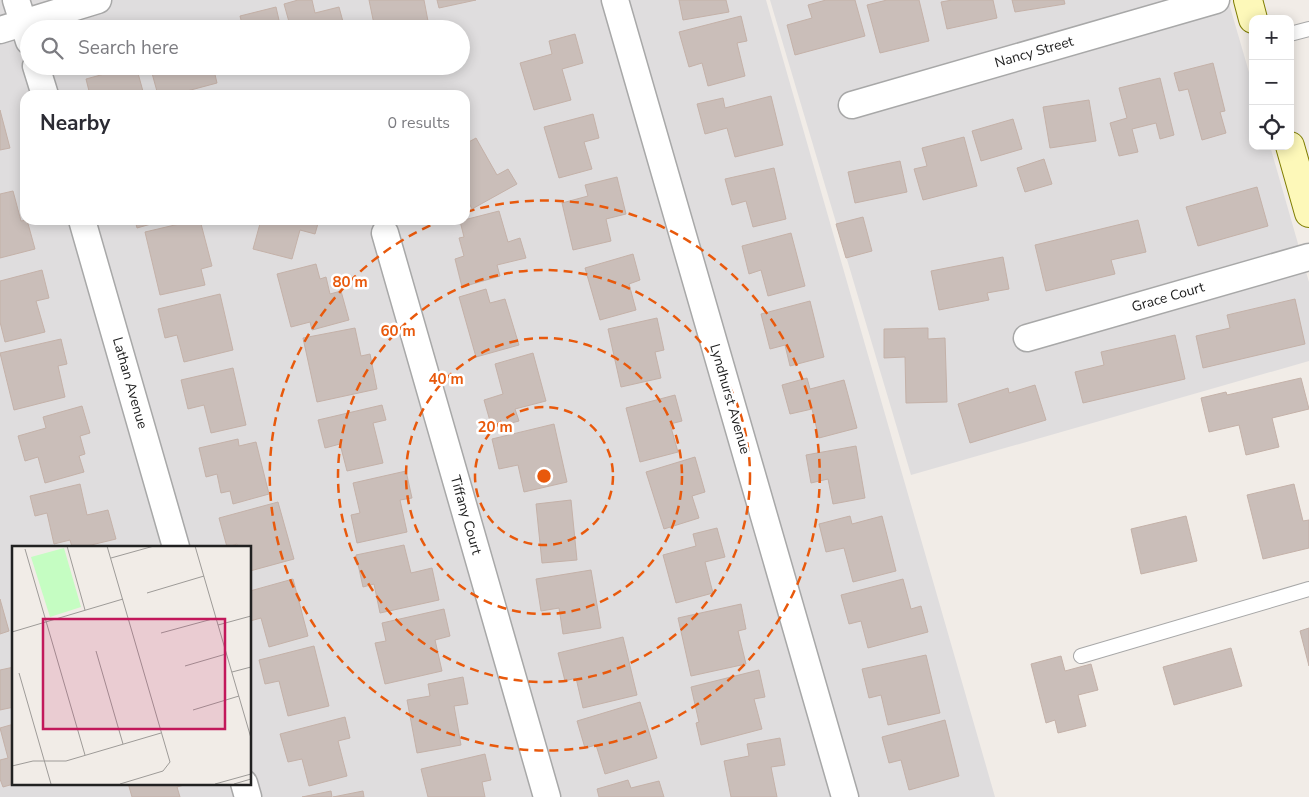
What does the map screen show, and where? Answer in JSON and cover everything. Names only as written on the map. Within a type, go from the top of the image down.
[{"type":"street","points":[[30,20],[98,0]]},
{"type":"street","name":"Lyndhurst Avenue","points":[[615,0],[845,797]]},
{"type":"street","name":"Nancy Street","points":[[852,105],[1216,0]]},
{"type":"street","points":[[1248,0],[1252,15]]},
{"type":"street","points":[[39,75],[44,90]]},
{"type":"street","points":[[1291,150],[1309,213]]},
{"type":"street","name":"Lathan Avenue","points":[[83,225],[176,546]]},
{"type":"street","name":"Tiffany Court","points":[[385,233],[547,797]]},
{"type":"street","name":"Grace Court","points":[[1027,338],[1309,257]]},
{"type":"street","points":[[244,784],[248,797]]},
{"type":"lane","points":[[1294,33],[1309,29]]},
{"type":"lane","points":[[1081,656],[1309,589]]},
{"type":"shaded area","points":[[0,0],[766,0],[995,797],[0,797]]},
{"type":"shaded area","points":[[770,0],[1228,0],[1249,72],[1249,150],[1271,150],[1309,282],[1309,361],[911,475]]},
{"type":"building","points":[[298,0],[312,0],[315,13],[339,7],[343,20],[288,20],[284,4]]},
{"type":"building","points":[[369,0],[424,0],[428,20],[373,20]]},
{"type":"building","points":[[437,0],[476,0],[439,8]]},
{"type":"building","points":[[679,0],[726,0],[729,12],[683,20]]},
{"type":"building","points":[[826,0],[855,0],[865,36],[795,55],[787,25],[812,18],[808,5]]},
{"type":"building","points":[[887,0],[919,0],[929,41],[880,53],[867,5]]},
{"type":"building","points":[[952,0],[993,0],[997,18],[947,29],[941,2]]},
{"type":"building","points":[[1012,0],[1064,0],[1065,4],[1015,12]]},
{"type":"building","points":[[276,7],[279,20],[241,20],[240,16]]},
{"type":"building","points":[[741,16],[747,41],[737,43],[745,76],[708,86],[702,63],[689,67],[679,32]]},
{"type":"building","points":[[575,34],[583,63],[562,69],[571,100],[534,110],[520,63],[552,54],[549,41]]},
{"type":"building","points":[[1213,63],[1225,111],[1220,112],[1226,133],[1202,140],[1188,89],[1179,91],[1174,73]]},
{"type":"building","points":[[101,75],[138,75],[143,90],[89,90],[86,79]]},
{"type":"building","points":[[152,75],[215,75],[217,83],[191,90],[157,90]]},
{"type":"building","points":[[1160,78],[1174,135],[1160,139],[1156,123],[1132,129],[1138,152],[1119,156],[1110,123],[1127,118],[1119,88]]},
{"type":"building","points":[[771,96],[783,145],[735,157],[727,128],[705,134],[697,104],[723,98],[725,108]]},
{"type":"building","points":[[1089,100],[1096,141],[1050,148],[1043,107]]},
{"type":"building","points":[[0,110],[10,148],[0,150]]},
{"type":"building","points":[[593,114],[599,138],[584,142],[592,169],[559,178],[544,127]]},
{"type":"building","points":[[1013,119],[1022,149],[981,161],[972,131]]},
{"type":"building","points":[[964,137],[977,186],[923,200],[914,169],[927,166],[922,148]]},
{"type":"building","points":[[476,138],[497,175],[508,169],[517,184],[472,209],[470,205],[470,141]]},
{"type":"building","points":[[1044,159],[1052,184],[1025,192],[1017,168]]},
{"type":"building","points":[[900,161],[907,192],[855,203],[848,172]]},
{"type":"building","points":[[774,168],[786,219],[753,227],[746,201],[732,205],[725,179]]},
{"type":"building","points":[[617,177],[626,214],[606,219],[611,241],[573,250],[562,203],[588,196],[585,185]]},
{"type":"building","points":[[1257,187],[1268,226],[1198,246],[1186,207]]},
{"type":"building","points":[[13,191],[20,217],[20,225],[28,225],[35,249],[0,258],[0,194]]},
{"type":"building","points":[[499,211],[508,242],[520,238],[526,258],[497,265],[500,276],[462,287],[455,259],[464,256],[459,238],[464,237],[461,225],[470,225],[470,218]]},
{"type":"building","points":[[863,217],[872,251],[846,258],[836,224]]},
{"type":"building","points":[[1138,220],[1146,252],[1111,260],[1115,274],[1046,291],[1035,245]]},
{"type":"building","points":[[136,225],[148,225],[137,228]]},
{"type":"building","points":[[175,225],[201,225],[212,266],[201,269],[205,285],[160,295],[145,232]]},
{"type":"building","points":[[260,225],[318,225],[315,234],[300,230],[292,259],[253,249]]},
{"type":"building","points":[[791,233],[805,286],[768,296],[761,270],[749,274],[742,246]]},
{"type":"building","points":[[633,254],[640,280],[629,284],[636,310],[600,320],[585,268]]},
{"type":"building","points":[[1003,257],[1009,289],[987,293],[989,300],[939,310],[931,271]]},
{"type":"building","points":[[316,264],[320,279],[326,277],[330,294],[341,291],[349,320],[312,330],[310,322],[291,327],[277,274]]},
{"type":"building","points":[[42,270],[49,298],[36,301],[45,332],[5,342],[0,322],[0,281]]},
{"type":"building","points":[[486,289],[490,303],[505,299],[519,345],[476,357],[459,297]]},
{"type":"building","points":[[220,294],[233,350],[184,362],[177,335],[165,338],[158,309]]},
{"type":"building","points":[[1295,299],[1305,344],[1203,368],[1196,336],[1230,328],[1227,315]]},
{"type":"building","points":[[810,301],[824,357],[790,366],[785,345],[770,349],[761,314]]},
{"type":"building","points":[[657,318],[664,350],[655,352],[661,378],[621,387],[608,329]]},
{"type":"building","points":[[355,328],[361,356],[370,354],[377,389],[317,402],[303,338]]},
{"type":"building","points":[[928,328],[928,339],[945,338],[947,402],[906,403],[905,357],[884,358],[884,329]]},
{"type":"building","points":[[1175,335],[1185,379],[1083,403],[1075,372],[1104,365],[1101,352]]},
{"type":"building","points":[[61,339],[67,364],[58,366],[65,397],[14,410],[0,353]]},
{"type":"building","points":[[533,353],[546,401],[515,409],[519,421],[492,428],[484,400],[503,394],[495,364]]},
{"type":"building","points":[[233,368],[246,425],[211,433],[204,405],[188,409],[181,380]]},
{"type":"building","points":[[807,378],[810,389],[844,380],[857,428],[819,438],[812,409],[790,414],[782,385]]},
{"type":"building","points":[[1301,378],[1309,409],[1272,418],[1279,447],[1246,455],[1239,425],[1209,432],[1201,398],[1226,392],[1227,395]]},
{"type":"building","points":[[1035,385],[1046,420],[970,443],[958,404],[1008,388],[1009,393]]},
{"type":"building","points":[[675,395],[682,421],[670,424],[678,452],[640,462],[626,408]]},
{"type":"building","points":[[382,405],[386,420],[373,423],[383,463],[347,471],[340,444],[325,448],[318,420]]},
{"type":"building","points":[[82,406],[90,433],[80,436],[85,454],[79,456],[84,472],[45,483],[38,457],[25,461],[18,436],[46,428],[43,417]]},
{"type":"building","points":[[554,424],[567,482],[524,492],[518,465],[499,469],[492,439]]},
{"type":"building","points":[[238,439],[239,446],[256,442],[269,494],[233,504],[230,491],[221,493],[217,474],[206,477],[199,448]]},
{"type":"building","points":[[856,446],[865,498],[833,504],[828,479],[811,483],[806,455]]},
{"type":"building","points":[[695,457],[705,492],[692,496],[699,518],[664,529],[646,472]]},
{"type":"building","points":[[406,471],[412,498],[400,500],[407,532],[357,543],[351,515],[360,513],[353,483]]},
{"type":"building","points":[[80,484],[87,515],[108,510],[116,539],[87,546],[72,546],[70,540],[54,544],[47,513],[35,516],[30,496]]},
{"type":"building","points":[[1294,484],[1303,521],[1309,520],[1309,548],[1263,559],[1247,495]]},
{"type":"building","points":[[571,500],[577,560],[542,563],[536,504]]},
{"type":"building","points":[[278,502],[294,559],[251,571],[251,546],[238,546],[237,544],[227,546],[219,518]]},
{"type":"building","points":[[850,516],[852,524],[882,516],[896,571],[853,582],[844,548],[826,552],[819,524]]},
{"type":"building","points":[[1186,516],[1197,561],[1141,574],[1131,529]]},
{"type":"building","points":[[717,528],[725,557],[705,562],[713,593],[676,603],[663,555],[696,546],[693,534]]},
{"type":"building","points":[[404,545],[411,573],[432,568],[439,600],[380,613],[374,584],[363,587],[356,555]]},
{"type":"building","points":[[591,570],[601,628],[563,634],[559,608],[541,611],[536,579]]},
{"type":"building","points":[[293,579],[308,636],[269,647],[261,618],[251,621],[251,591]]},
{"type":"building","points":[[903,579],[911,609],[921,606],[928,632],[868,648],[861,621],[849,624],[841,595]]},
{"type":"building","points":[[0,599],[9,631],[0,634]]},
{"type":"building","points":[[741,604],[746,629],[738,631],[746,664],[691,676],[678,618]]},
{"type":"building","points":[[444,609],[450,636],[435,640],[442,671],[385,684],[375,643],[386,641],[382,623]]},
{"type":"building","points":[[1309,628],[1309,666],[1300,631]]},
{"type":"building","points":[[623,637],[637,695],[583,708],[576,678],[565,681],[558,653]]},
{"type":"building","points":[[314,646],[329,706],[288,716],[279,681],[265,684],[259,660]]},
{"type":"building","points":[[1231,648],[1242,686],[1174,705],[1163,667]]},
{"type":"building","points":[[926,655],[940,713],[888,725],[881,695],[869,698],[862,669]]},
{"type":"building","points":[[1061,656],[1065,671],[1091,664],[1098,690],[1078,695],[1086,726],[1058,733],[1055,720],[1046,723],[1031,664]]},
{"type":"building","points":[[12,667],[12,707],[0,710],[0,670]]},
{"type":"building","points":[[759,670],[765,697],[754,699],[762,729],[701,745],[696,723],[699,722],[691,687]]},
{"type":"building","points":[[463,677],[468,704],[454,706],[461,745],[417,753],[407,700],[430,696],[428,684]]},
{"type":"building","points":[[640,702],[657,758],[605,774],[596,745],[585,748],[577,721]]},
{"type":"building","points":[[345,717],[350,738],[338,741],[347,776],[309,786],[302,759],[288,762],[280,734]]},
{"type":"building","points":[[945,720],[959,776],[909,790],[901,760],[889,763],[882,737]]},
{"type":"building","points":[[12,725],[14,784],[3,787],[0,779],[0,760],[8,758],[0,728]]},
{"type":"building","points":[[780,738],[785,765],[771,767],[777,797],[731,797],[724,761],[749,756],[747,744]]},
{"type":"building","points":[[485,754],[491,780],[482,782],[485,797],[428,797],[421,769]]},
{"type":"building","points":[[628,780],[631,788],[659,781],[664,797],[599,797],[597,789]]},
{"type":"building","points":[[128,784],[188,784],[177,787],[180,797],[132,797]]},
{"type":"building","points":[[331,791],[332,797],[302,797]]},
{"type":"building","points":[[363,791],[364,797],[333,797]]}]
